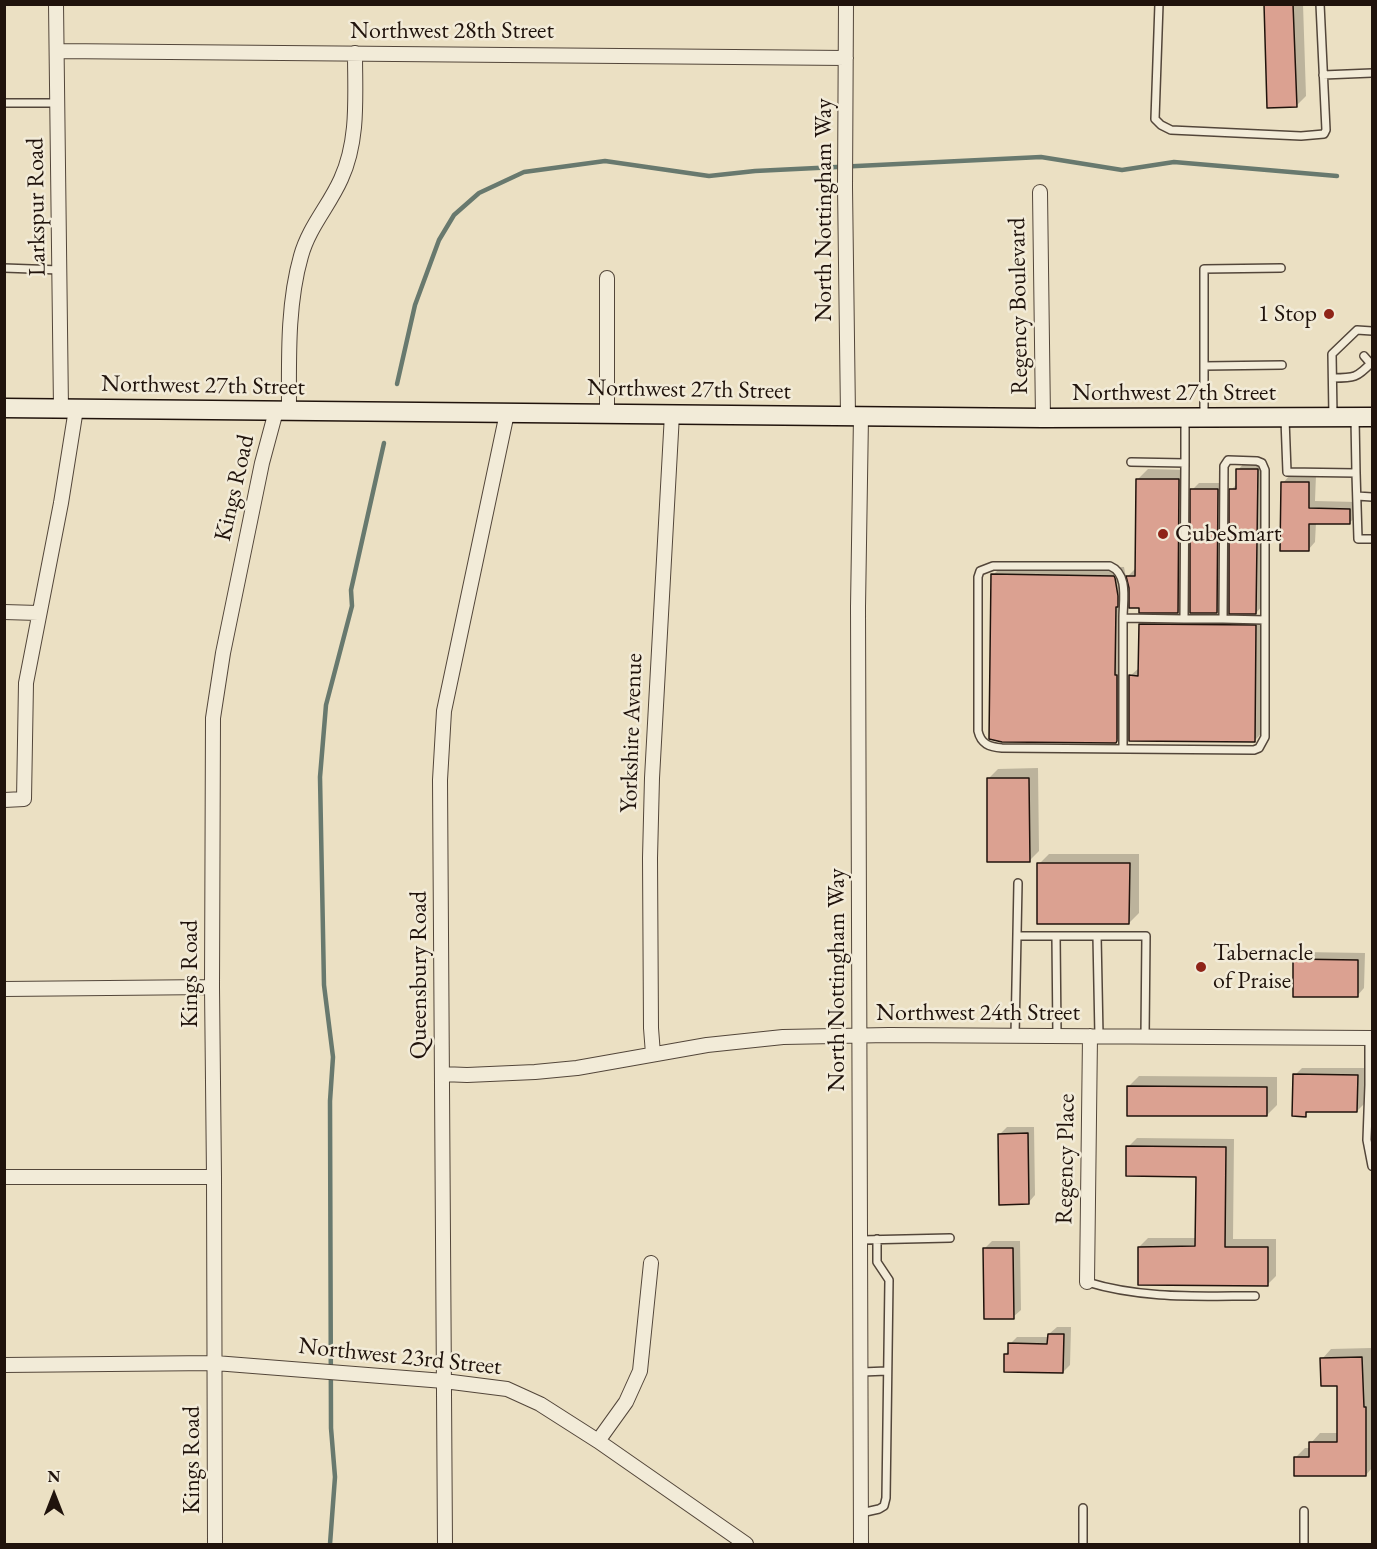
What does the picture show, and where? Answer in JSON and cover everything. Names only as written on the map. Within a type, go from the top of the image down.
[{"type":"main road","name":"Northwest 27th Street","points":[[4,408],[1043,418],[1364,417]]},
{"type":"street","name":"Larkspur Road","points":[[4,800],[24,799],[26,682],[61,503],[69,409],[60,270],[56,4]]},
{"type":"street","name":"North Nottingham Way","points":[[846,4],[846,187],[858,595],[861,1545]]},
{"type":"street","name":"Northwest 28th Street","points":[[57,51],[846,58]]},
{"type":"street","name":"Kings Road","points":[[215,1545],[212,750],[215,695],[253,506],[282,411],[297,271],[306,240],[340,182],[348,160],[354,126],[355,53]]},
{"type":"street","name":"Regency Boulevard","points":[[1040,192],[1043,418]]},
{"type":"street","points":[[607,278],[607,414]]},
{"type":"street","name":"Queensbury Road","points":[[445,1545],[440,780],[442,737],[444,711],[507,413]]},
{"type":"street","name":"Yorkshire Avenue","points":[[653,1054],[650,869],[652,778],[672,414]]},
{"type":"street","points":[[4,612],[39,613]]},
{"type":"street","points":[[4,989],[212,987]]},
{"type":"street","name":"Northwest 24th Street","points":[[442,1074],[536,1072],[577,1068],[749,1040],[860,1036],[1371,1038]]},
{"type":"street","name":"Regency Place","points":[[1087,1282],[1095,1036]]},
{"type":"street","points":[[4,1177],[214,1177]]},
{"type":"street","points":[[598,1441],[626,1402],[640,1371],[651,1263]]},
{"type":"street","name":"Northwest 23rd Street","points":[[4,1365],[215,1363],[493,1386],[523,1395],[540,1404],[598,1441],[746,1545]]},
{"type":"lane","points":[[1159,4],[1155,119],[1161,125],[1171,130],[1300,136],[1324,134],[1326,130],[1320,4]]},
{"type":"lane","points":[[1323,75],[1372,73]]},
{"type":"lane","points":[[4,103],[58,103]]},
{"type":"lane","points":[[4,268],[60,270]]},
{"type":"lane","points":[[1204,418],[1204,269],[1281,268]]},
{"type":"lane","points":[[1333,416],[1332,354],[1350,342],[1358,330],[1372,331]]},
{"type":"lane","points":[[1333,378],[1354,378],[1360,375],[1372,363],[1364,356]]},
{"type":"lane","points":[[1204,366],[1282,365]]},
{"type":"lane","points":[[1285,417],[1287,472],[1356,473]]},
{"type":"lane","points":[[1364,417],[1356,473],[1358,539],[1372,539]]},
{"type":"lane","points":[[1184,619],[1185,418]]},
{"type":"lane","points":[[1123,748],[1123,579],[1117,569],[1110,566],[993,566],[980,571],[978,577],[978,672],[980,738],[991,747],[1254,750],[1259,748],[1265,737],[1265,470],[1262,463],[1257,460],[1228,460],[1224,466],[1223,619]]},
{"type":"lane","points":[[1131,462],[1185,463]]},
{"type":"lane","points":[[1357,496],[1372,497]]},
{"type":"lane","points":[[1123,618],[1265,620]]},
{"type":"lane","points":[[1015,1036],[1018,883]]},
{"type":"lane","points":[[1017,936],[1146,936],[1145,1036]]},
{"type":"lane","points":[[1056,936],[1057,1036]]},
{"type":"lane","points":[[1095,1036],[1097,936]]},
{"type":"lane","points":[[1371,1038],[1371,1085],[1367,1140],[1372,1166]]},
{"type":"lane","points":[[861,1239],[950,1238]]},
{"type":"lane","points":[[861,1514],[884,1506],[886,1498],[889,1280],[877,1262],[877,1239]]},
{"type":"lane","points":[[1087,1282],[1112,1289],[1154,1295],[1256,1296]]},
{"type":"lane","points":[[862,1372],[887,1371]]},
{"type":"lane","points":[[1083,1508],[1083,1545]]},
{"type":"lane","points":[[1304,1511],[1304,1545]]},
{"type":"building","points":[[1264,4],[1293,4],[1297,107],[1267,108]]},
{"type":"building","points":[[1236,469],[1258,469],[1256,614],[1229,614],[1229,489],[1236,489]]},
{"type":"building","points":[[1136,479],[1179,479],[1178,613],[1139,613],[1139,608],[1129,608],[1129,588],[1126,576],[1135,576]]},
{"type":"building","points":[[1281,482],[1309,482],[1309,508],[1350,509],[1350,524],[1309,524],[1309,551],[1280,551]]},
{"type":"building","points":[[1190,489],[1218,489],[1217,613],[1190,613]]},
{"type":"building","points":[[991,574],[1114,576],[1118,596],[1115,675],[1117,675],[1116,743],[1002,742],[989,739]]},
{"type":"building","points":[[1139,624],[1256,625],[1255,742],[1129,741],[1129,675],[1138,676]]},
{"type":"building","points":[[987,778],[1029,778],[1030,862],[987,862]]},
{"type":"building","points":[[1037,863],[1130,863],[1129,924],[1037,924]]},
{"type":"building","points":[[1293,959],[1358,960],[1358,997],[1293,997]]},
{"type":"building","points":[[1293,1074],[1358,1075],[1357,1112],[1306,1112],[1306,1117],[1292,1116]]},
{"type":"building","points":[[1127,1086],[1267,1087],[1267,1116],[1127,1116]]},
{"type":"building","points":[[1028,1133],[1029,1204],[999,1205],[998,1134]]},
{"type":"building","points":[[1126,1146],[1226,1147],[1225,1247],[1268,1247],[1268,1286],[1138,1285],[1138,1247],[1195,1246],[1196,1177],[1126,1176]]},
{"type":"building","points":[[983,1248],[1013,1248],[1014,1319],[984,1319]]},
{"type":"building","points":[[1048,1334],[1064,1334],[1063,1373],[1004,1372],[1004,1354],[1008,1354],[1008,1343],[1047,1344]]},
{"type":"building","points":[[1362,1357],[1364,1407],[1366,1407],[1366,1476],[1294,1476],[1294,1457],[1309,1457],[1309,1442],[1337,1442],[1337,1386],[1321,1386],[1320,1358]]},
{"type":"waterway","points":[[397,384],[415,305],[439,240],[454,215],[479,193],[524,172],[605,161],[709,176],[755,171],[1041,157],[1122,170],[1174,162],[1337,176]]},
{"type":"waterway","points":[[330,1544],[335,1477],[331,1428],[330,1101],[333,1057],[324,985],[320,777],[326,705],[352,606],[351,590],[384,443]]},
{"type":"place","name":"1 Stop","points":[[1329,314]]},
{"type":"place","name":"CubeSmart","points":[[1163,534]]},
{"type":"place","name":"Tabernacle of Praise","points":[[1201,967]]}]
